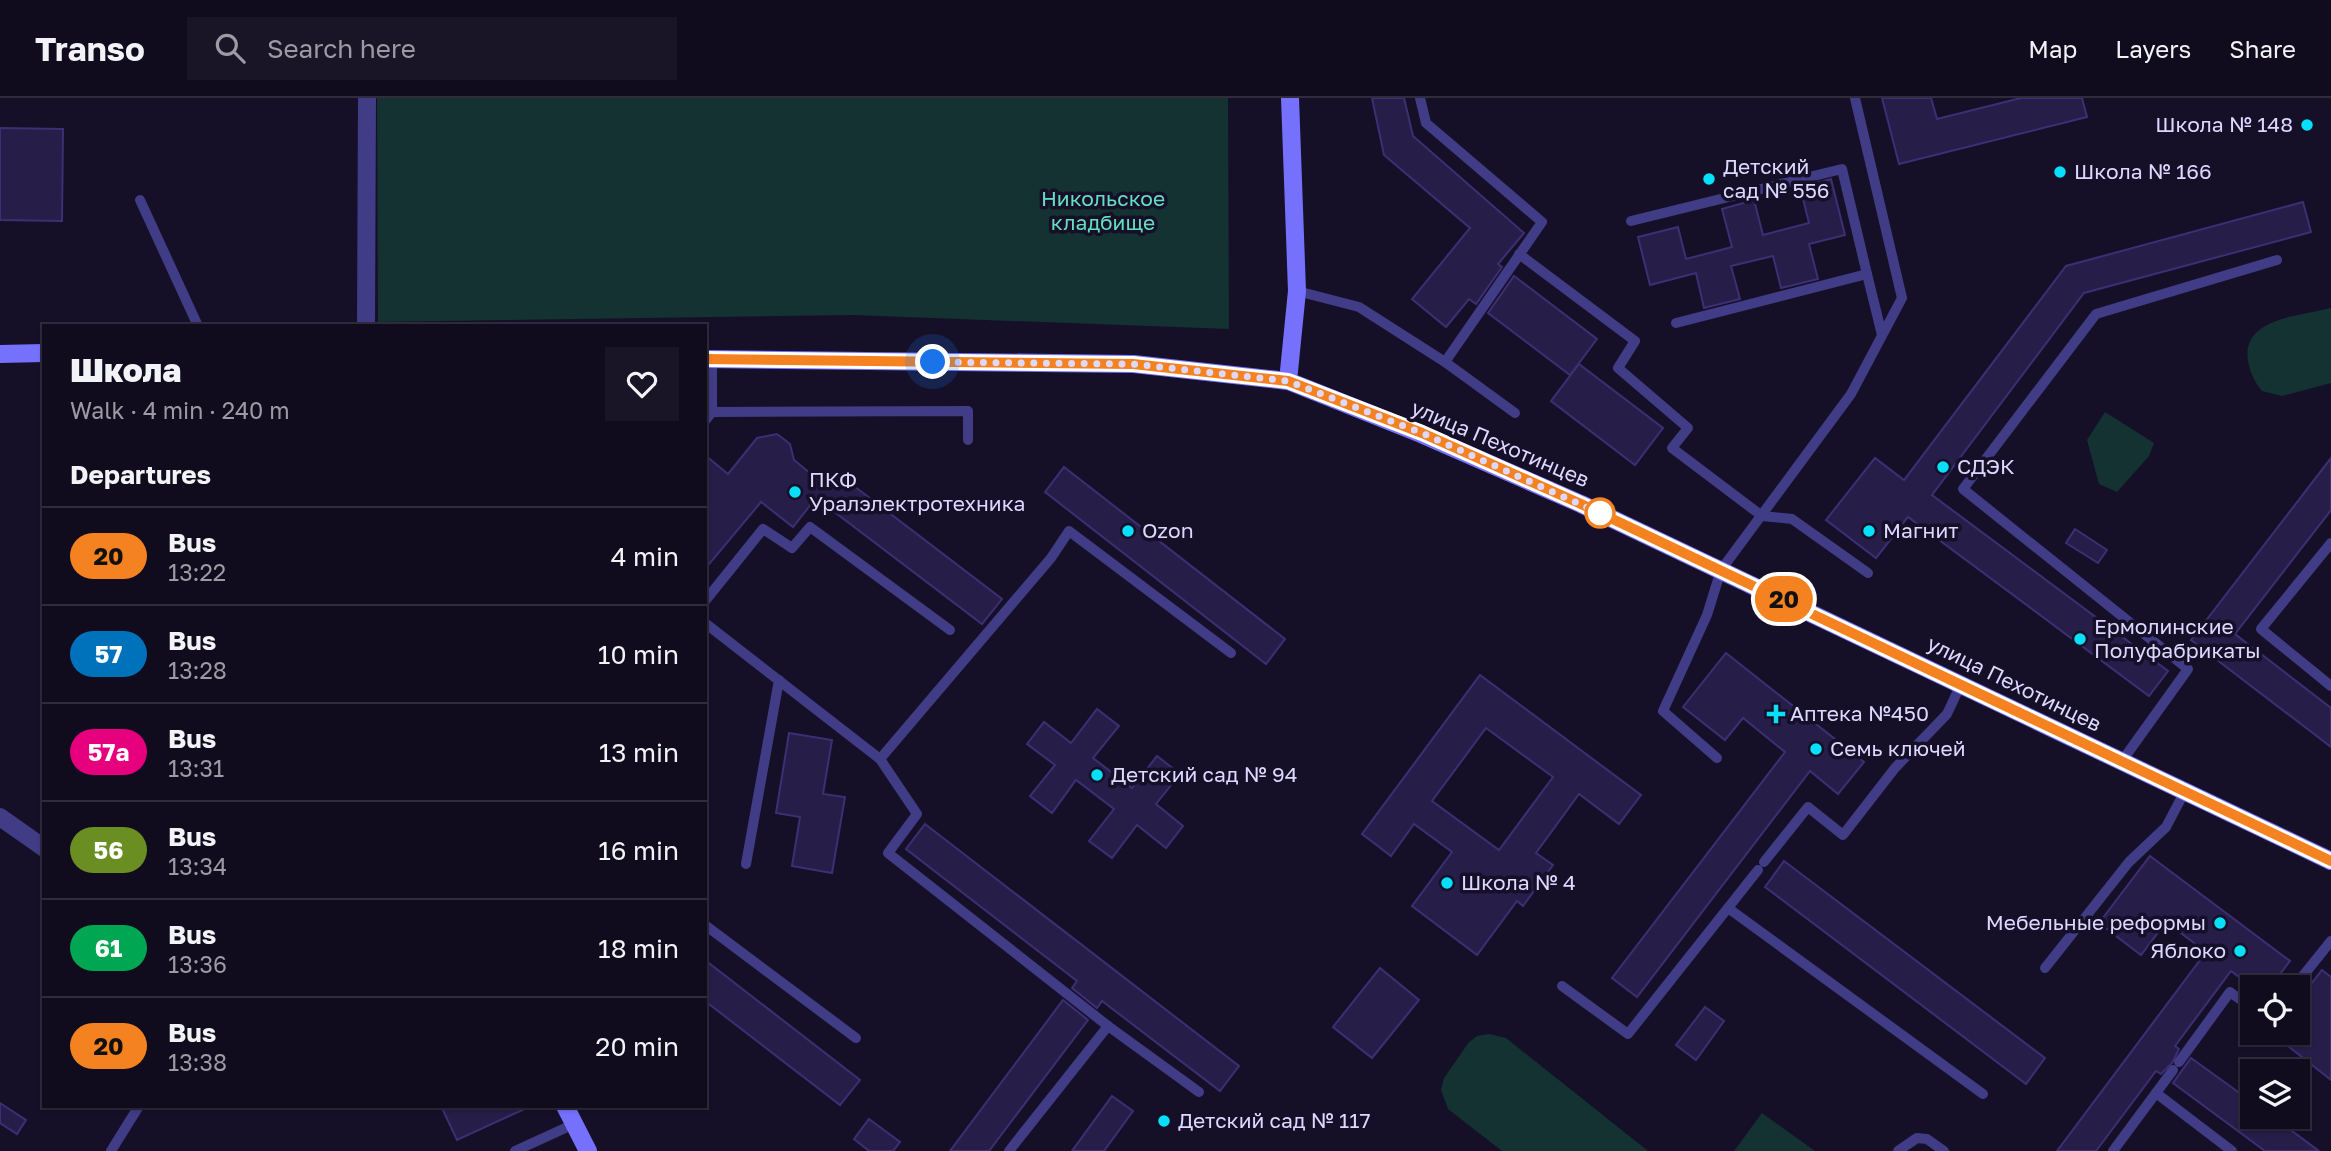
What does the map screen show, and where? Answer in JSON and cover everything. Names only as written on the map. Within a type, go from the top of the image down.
[{"type":"main road","points":[[1288,381],[1297,291],[1290,98]]},
{"type":"main road","points":[[0,354],[42,354]]},
{"type":"main road","name":"улица Пехотинцев","points":[[708,359],[1133,364],[1288,381],[1422,433],[1721,570],[2331,861]]},
{"type":"main road","points":[[566,1108],[588,1151]]},
{"type":"street","points":[[366,324],[367,98]]},
{"type":"street","points":[[0,817],[42,847]]},
{"type":"lane","points":[[1420,98],[1426,123],[1542,222],[1445,362]]},
{"type":"lane","points":[[1717,758],[1663,711],[1706,615],[1721,570],[1851,394],[1902,298],[1855,98]]},
{"type":"lane","points":[[1631,221],[1842,169],[1882,335]]},
{"type":"lane","points":[[141,200],[197,324]]},
{"type":"lane","points":[[1519,254],[1635,341],[1618,368],[1688,428],[1672,448],[1762,516],[1792,519],[1868,573]]},
{"type":"lane","points":[[2122,761],[2188,669],[1963,489],[2096,314],[2277,260]]},
{"type":"lane","points":[[1676,323],[1867,274]]},
{"type":"lane","points":[[1297,291],[1359,307],[1445,362],[1515,413]]},
{"type":"lane","points":[[708,359],[709,416],[968,411],[968,440]]},
{"type":"lane","points":[[707,599],[763,529],[792,548],[810,527],[950,630]]},
{"type":"lane","points":[[880,759],[1051,558],[1069,531],[1231,653]]},
{"type":"lane","points":[[2331,543],[2261,629],[2331,686]]},
{"type":"lane","points":[[707,625],[880,759],[918,814],[888,853],[1108,1026],[1199,1092]]},
{"type":"lane","points":[[746,864],[779,680]]},
{"type":"lane","points":[[1562,986],[1628,1034],[1808,807],[1843,835],[1895,768],[1947,714],[1961,684]]},
{"type":"lane","points":[[2045,968],[2129,862],[2166,827],[2185,791]]},
{"type":"lane","points":[[1728,908],[1983,1094]]},
{"type":"lane","points":[[707,926],[856,1038]]},
{"type":"lane","points":[[2304,975],[2331,941]]},
{"type":"lane","points":[[2113,1151],[2230,992],[2240,999]]},
{"type":"lane","points":[[1009,1151],[1108,1026]]},
{"type":"lane","points":[[2155,1093],[2232,1151]]},
{"type":"lane","points":[[111,1151],[138,1108]]},
{"type":"lane","points":[[515,1151],[574,1124]]},
{"type":"lane","points":[[1898,1151],[1917,1138],[1927,1139],[1944,1151]]},
{"type":"green space","name":"Никольское кладбище","points":[[377,98],[1228,98],[1229,329],[853,315],[378,322]]},
{"type":"green space","points":[[2331,308],[2331,383],[2282,396],[2262,391],[2253,377],[2248,361],[2248,347],[2254,336],[2275,321]]},
{"type":"green space","points":[[2105,412],[2154,443],[2149,456],[2117,492],[2099,484],[2087,440]]},
{"type":"green space","points":[[1489,1034],[1506,1038],[1648,1151],[1502,1151],[1448,1109],[1441,1090],[1444,1078],[1469,1042],[1477,1036]]},
{"type":"green space","points":[[1762,1113],[1815,1151],[1734,1151]]},
{"type":"building","points":[[1372,98],[1404,98],[1413,136],[1524,233],[1498,264],[1502,267],[1476,304],[1469,299],[1446,327],[1412,299],[1470,228],[1384,155]]},
{"type":"building","points":[[1882,98],[1931,98],[1937,119],[2021,98],[2082,98],[2087,117],[1899,164]]},
{"type":"building","points":[[0,128],[63,129],[62,221],[0,220]]},
{"type":"building","points":[[1831,179],[1845,235],[1809,244],[1818,279],[1781,288],[1773,256],[1731,266],[1740,299],[1704,308],[1696,273],[1650,285],[1638,237],[1678,227],[1686,259],[1732,247],[1722,209],[1754,200],[1763,235],[1809,223],[1800,187]]},
{"type":"building","points":[[2303,202],[2311,232],[2084,293],[1932,495],[2168,671],[2149,696],[1908,517],[1876,558],[1826,520],[1875,458],[1904,480],[2066,266]]},
{"type":"building","points":[[1514,276],[1597,339],[1570,375],[1488,313]]},
{"type":"building","points":[[1579,364],[1663,428],[1635,465],[1551,401]]},
{"type":"building","points":[[777,434],[790,444],[794,460],[826,486],[837,473],[1002,599],[982,624],[816,498],[793,527],[761,502],[707,567],[707,457],[728,474],[757,438]]},
{"type":"building","points":[[2331,458],[2331,510],[2235,634],[2331,708],[2331,747],[2191,640]]},
{"type":"building","points":[[1064,467],[1285,639],[1266,664],[1045,492]]},
{"type":"building","points":[[2075,529],[2107,550],[2098,563],[2066,543]]},
{"type":"building","points":[[1726,653],[1864,762],[1838,794],[1810,771],[1637,997],[1612,978],[1785,752],[1743,718],[1725,740],[1683,707]]},
{"type":"building","points":[[1480,675],[1641,795],[1619,824],[1579,794],[1536,853],[1553,865],[1523,906],[1517,901],[1477,955],[1412,906],[1452,852],[1414,824],[1391,856],[1362,834]],"holes":[[[1486,728],[1553,777],[1499,850],[1432,801]]]},
{"type":"building","points":[[1097,709],[1119,726],[1093,758],[1132,788],[1157,756],[1180,774],[1156,804],[1183,826],[1166,848],[1137,825],[1112,858],[1089,841],[1114,809],[1076,780],[1052,813],[1030,796],[1055,765],[1027,744],[1044,722],[1071,743]]},
{"type":"building","points":[[789,733],[832,740],[823,794],[845,797],[832,873],[792,866],[800,817],[776,813]]},
{"type":"building","points":[[925,824],[1239,1066],[1220,1091],[1102,1001],[1097,1008],[1072,988],[1077,981],[906,849]]},
{"type":"building","points":[[2150,856],[2290,961],[2279,975],[2240,975],[2240,978],[2231,971],[2175,1046],[2179,1049],[2172,1063],[2161,1074],[2156,1071],[2096,1151],[2057,1151],[2206,952],[2166,922],[2141,955],[2099,923]]},
{"type":"building","points":[[1784,861],[2045,1058],[2026,1084],[1765,887]]},
{"type":"building","points":[[707,962],[860,1080],[840,1105],[707,1003]]},
{"type":"building","points":[[1380,968],[1419,1000],[1372,1058],[1333,1027]]},
{"type":"building","points":[[2322,970],[2331,977],[2331,1080],[2310,1063],[2310,1059],[2304,1059],[2287,1045],[2310,1045],[2310,986]]},
{"type":"building","points":[[1063,1000],[1088,1020],[989,1151],[950,1151]]},
{"type":"building","points":[[1705,1007],[1724,1021],[1696,1060],[1676,1045]]},
{"type":"building","points":[[2191,1058],[2240,1093],[2240,1129],[2289,1129],[2319,1151],[2265,1151],[2173,1083]]},
{"type":"building","points":[[1112,1096],[1133,1111],[1104,1151],[1072,1151]]},
{"type":"building","points":[[0,1103],[26,1120],[17,1134],[0,1123]]},
{"type":"building","points":[[442,1108],[527,1108],[457,1140]]},
{"type":"building","points":[[869,1119],[900,1142],[893,1151],[869,1151],[854,1139]]},
{"type":"bus line","name":"20","points":[[707,359],[1133,364],[1288,381],[1422,433],[1581,504],[2331,861]]},
{"type":"place","name":"Школа № 148","points":[[2307,125]]},
{"type":"place","name":"Школа № 166","points":[[2060,172]]},
{"type":"place","name":"Детский сад № 556","points":[[1709,179]]},
{"type":"place","name":"СДЭК","points":[[1943,467]]},
{"type":"place","name":"ПКФ Уралэлектротехника","points":[[795,492]]},
{"type":"place","name":"Ozon","points":[[1128,531]]},
{"type":"place","name":"Магнит","points":[[1869,531]]},
{"type":"place","name":"Ермолинские Полуфабрикаты","points":[[2080,639]]},
{"type":"place","name":"Аптека №450","points":[[1776,714]]},
{"type":"place","name":"Семь ключей","points":[[1816,749]]},
{"type":"place","name":"Детский сад № 94","points":[[1097,775]]},
{"type":"place","name":"Школа № 4","points":[[1447,883]]},
{"type":"place","name":"Мебельные реформы","points":[[2220,923]]},
{"type":"place","name":"Яблоко","points":[[2240,951]]},
{"type":"place","name":"Детский сад № 117","points":[[1164,1121]]},
{"type":"route","points":[[933,362],[1133,364],[1288,381],[1422,433],[1604,515],[1600,513]]}]
